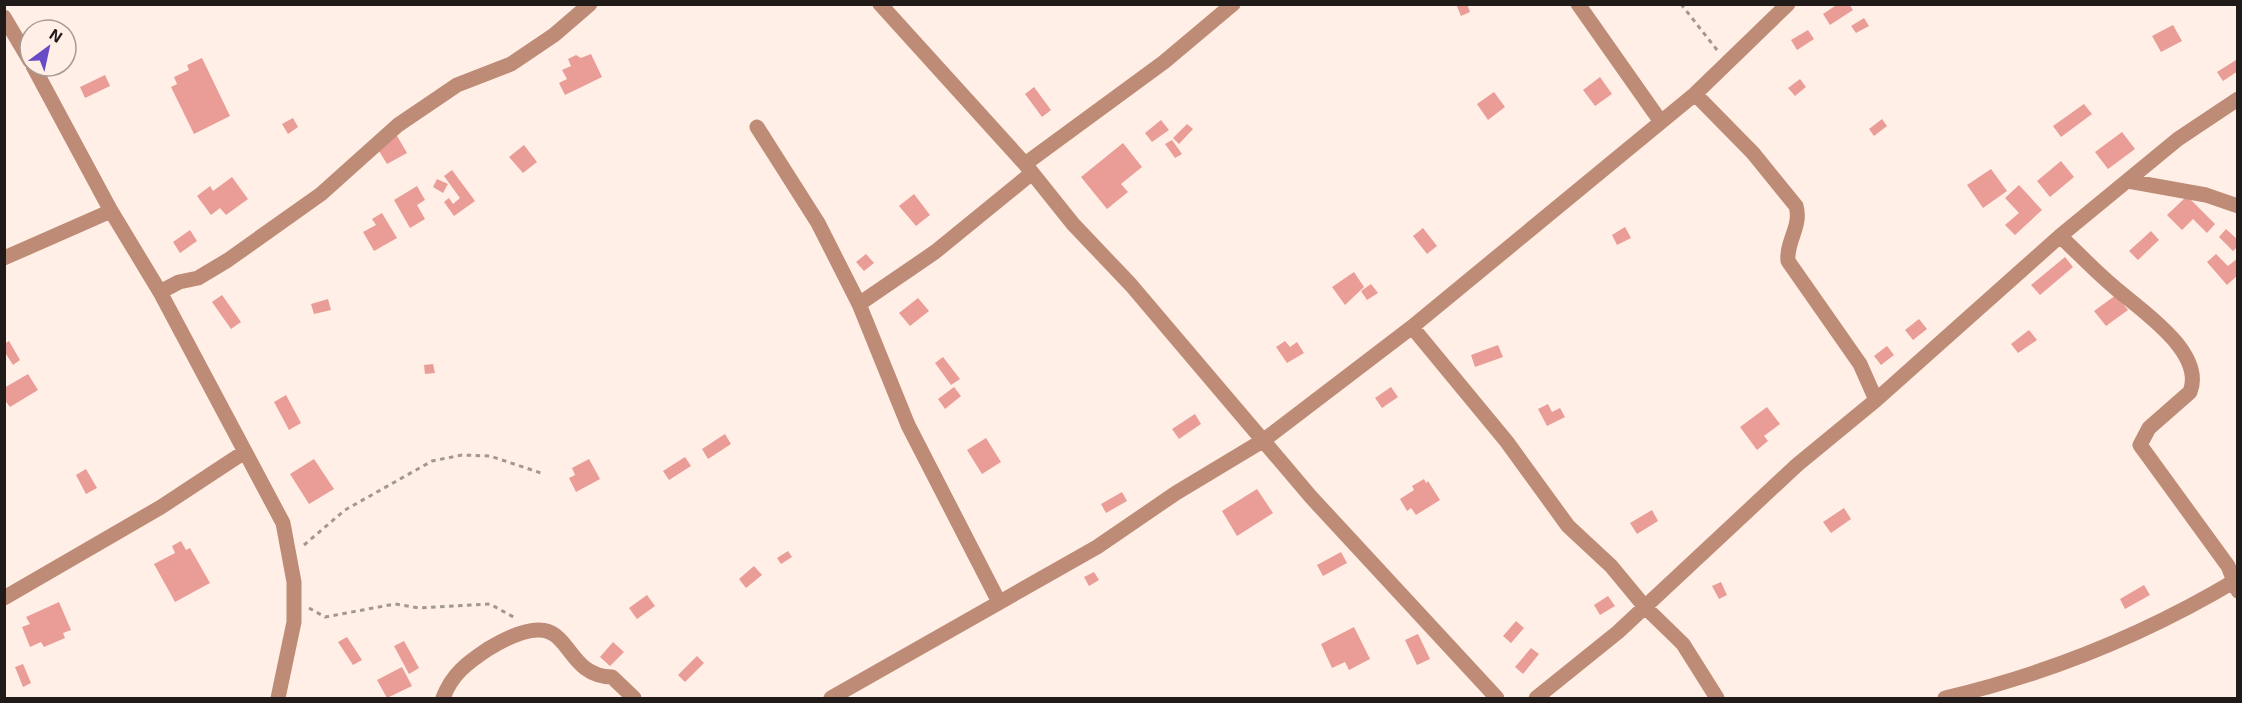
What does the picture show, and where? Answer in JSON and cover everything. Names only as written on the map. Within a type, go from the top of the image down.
[{"type":"street","points":[[160,292],[179,282],[198,278],[228,260],[321,194],[391,130],[457,85],[510,64],[554,35],[590,4]]},
{"type":"street","points":[[880,4],[1028,168],[1073,224],[1131,285],[1311,497],[1497,699]]},
{"type":"street","points":[[859,304],[935,252],[1028,168],[1164,62],[1233,4]]},
{"type":"street","points":[[1578,4],[1661,122]]},
{"type":"street","points":[[831,699],[1097,547],[1167,498],[1264,440],[1412,327],[1695,94],[1788,4]]},
{"type":"street","points":[[4,16],[18,40]]},
{"type":"street","points":[[39,78],[111,211],[160,292],[282,523],[291,556],[294,622],[278,699]]},
{"type":"street","points":[[1695,94],[1753,153],[1796,206],[1799,215],[1789,243],[1788,261],[1860,364],[1875,399]]},
{"type":"street","points":[[1536,699],[1645,607],[1797,465],[2060,236],[2178,139],[2238,99]]},
{"type":"street","points":[[757,127],[818,224],[859,304],[908,425],[999,602]]},
{"type":"street","points":[[2128,181],[2206,195],[2238,206]]},
{"type":"street","points":[[4,258],[111,211]]},
{"type":"street","points":[[1945,699],[2037,673],[2188,609],[2236,584],[2228,566],[2211,541],[2140,445],[2148,428],[2190,392],[2193,384],[2189,362],[2155,318],[2112,285],[2060,236]]},
{"type":"street","points":[[1412,327],[1507,442],[1562,519],[1611,566],[1645,607],[1683,644],[1717,699]]},
{"type":"street","points":[[4,598],[161,507],[243,453]]},
{"type":"street","points":[[443,699],[457,671],[510,636],[533,628],[550,632],[565,644],[589,672],[601,677],[612,677],[634,699]]},
{"type":"path","points":[[1681,4],[1728,64]]},
{"type":"path","points":[[291,556],[345,510],[432,461],[462,455],[490,456],[541,473]]},
{"type":"path","points":[[294,600],[325,617],[395,604],[419,608],[490,604],[533,628]]},
{"type":"building","points":[[1456,4],[1467,4],[1470,12],[1461,16]]},
{"type":"building","points":[[1838,4],[1849,4],[1853,10],[1830,25],[1823,14]]},
{"type":"building","points":[[1864,18],[1869,26],[1856,33],[1851,26]]},
{"type":"building","points":[[2173,25],[2182,41],[2161,52],[2152,36]]},
{"type":"building","points":[[1808,30],[1814,39],[1797,50],[1791,40]]},
{"type":"building","points":[[591,54],[602,77],[565,95],[559,83],[567,79],[562,70],[571,66],[568,59],[576,55],[581,58]]},
{"type":"building","points":[[202,58],[230,116],[194,134],[171,87],[177,84],[174,77],[189,70],[187,65]]},
{"type":"building","points":[[2236,60],[2238,71],[2223,81],[2217,72]]},
{"type":"building","points":[[105,75],[110,86],[85,98],[80,87]]},
{"type":"building","points":[[1600,77],[1612,94],[1595,106],[1583,90]]},
{"type":"building","points":[[1800,79],[1806,87],[1795,96],[1788,88]]},
{"type":"building","points":[[1034,87],[1051,110],[1042,117],[1025,94]]},
{"type":"building","points":[[1494,92],[1505,107],[1488,120],[1477,104]]},
{"type":"building","points":[[2084,104],[2092,114],[2061,137],[2053,126]]},
{"type":"building","points":[[293,118],[298,127],[288,134],[282,124]]},
{"type":"building","points":[[1882,119],[1887,126],[1874,136],[1869,129]]},
{"type":"building","points":[[1161,120],[1169,130],[1152,142],[1145,133]]},
{"type":"building","points":[[1187,124],[1193,129],[1179,144],[1173,138]]},
{"type":"building","points":[[2122,132],[2135,149],[2108,169],[2095,152]]},
{"type":"building","points":[[396,134],[407,153],[387,164],[376,146]]},
{"type":"building","points":[[1172,140],[1182,154],[1175,158],[1165,144]]},
{"type":"building","points":[[1123,143],[1142,167],[1121,184],[1128,192],[1107,209],[1081,177]]},
{"type":"building","points":[[524,145],[537,162],[523,173],[509,157]]},
{"type":"building","points":[[2061,161],[2074,177],[2050,197],[2037,181]]},
{"type":"building","points":[[1991,169],[2007,191],[1983,208],[1967,185]]},
{"type":"building","points":[[452,170],[475,201],[454,216],[444,202],[449,198],[453,204],[460,198],[444,176]]},
{"type":"building","points":[[232,177],[248,199],[226,215],[220,208],[211,215],[197,196],[210,186],[213,191]]},
{"type":"building","points":[[437,179],[448,184],[443,193],[433,187]]},
{"type":"building","points":[[2019,185],[2042,210],[2015,235],[2005,225],[2019,213],[2005,198]]},
{"type":"building","points":[[417,186],[425,200],[417,205],[425,219],[410,228],[394,200]]},
{"type":"building","points":[[914,194],[930,215],[916,226],[899,206]]},
{"type":"building","points":[[2187,196],[2215,224],[2207,233],[2193,219],[2182,230],[2167,215]]},
{"type":"building","points":[[382,213],[397,238],[374,251],[363,232],[376,225],[372,219]]},
{"type":"building","points":[[1625,227],[1631,238],[1617,245],[1612,235]]},
{"type":"building","points":[[1423,228],[1437,246],[1427,254],[1413,236]]},
{"type":"building","points":[[2226,229],[2238,240],[2238,246],[2233,251],[2219,237]]},
{"type":"building","points":[[190,230],[197,241],[180,253],[173,242]]},
{"type":"building","points":[[2151,231],[2159,240],[2138,260],[2129,251]]},
{"type":"building","points":[[866,254],[874,263],[864,271],[856,262]]},
{"type":"building","points":[[2216,254],[2228,266],[2238,258],[2238,275],[2227,285],[2207,262]]},
{"type":"building","points":[[2065,257],[2073,267],[2040,295],[2031,285]]},
{"type":"building","points":[[1354,272],[1364,287],[1345,305],[1332,287]]},
{"type":"building","points":[[1371,284],[1378,293],[1367,300],[1361,291]]},
{"type":"building","points":[[222,295],[241,322],[231,329],[212,302]]},
{"type":"building","points":[[2116,295],[2128,310],[2106,326],[2094,311]]},
{"type":"building","points":[[918,298],[929,311],[910,326],[899,313]]},
{"type":"building","points":[[328,299],[331,310],[314,314],[311,304]]},
{"type":"building","points":[[1919,319],[1927,329],[1913,340],[1905,330]]},
{"type":"building","points":[[2029,330],[2037,340],[2018,353],[2011,344]]},
{"type":"building","points":[[9,341],[20,360],[13,365],[4,351],[4,344]]},
{"type":"building","points":[[1285,341],[1290,347],[1297,342],[1304,353],[1287,363],[1276,347]]},
{"type":"building","points":[[1498,345],[1503,357],[1475,367],[1471,355]]},
{"type":"building","points":[[1887,346],[1894,355],[1881,365],[1874,356]]},
{"type":"building","points":[[943,357],[960,379],[951,385],[935,363]]},
{"type":"building","points":[[433,364],[435,373],[425,374],[424,365]]},
{"type":"building","points":[[28,374],[38,390],[10,407],[4,399],[4,388]]},
{"type":"building","points":[[954,387],[961,396],[945,409],[938,399]]},
{"type":"building","points":[[1391,387],[1398,397],[1382,408],[1375,398]]},
{"type":"building","points":[[286,395],[301,423],[289,430],[274,402]]},
{"type":"building","points":[[1548,404],[1552,412],[1560,408],[1565,417],[1547,426],[1538,409]]},
{"type":"building","points":[[1767,407],[1780,424],[1764,436],[1768,441],[1757,450],[1740,427]]},
{"type":"building","points":[[1195,414],[1201,424],[1179,439],[1172,429]]},
{"type":"building","points":[[725,434],[731,444],[708,459],[702,449]]},
{"type":"building","points":[[986,438],[1001,462],[982,474],[967,450]]},
{"type":"building","points":[[685,457],[691,466],[669,480],[663,471]]},
{"type":"building","points":[[314,459],[334,489],[309,504],[290,474]]},
{"type":"building","points":[[589,459],[600,479],[576,492],[569,478],[575,475],[572,468]]},
{"type":"building","points":[[86,469],[97,488],[86,494],[76,475]]},
{"type":"building","points":[[1424,479],[1426,483],[1428,481],[1440,500],[1416,515],[1411,508],[1407,511],[1400,499],[1414,490],[1412,486]]},
{"type":"building","points":[[1257,489],[1273,513],[1237,536],[1222,511]]},
{"type":"building","points":[[1122,492],[1127,501],[1106,513],[1101,504]]},
{"type":"building","points":[[1844,508],[1851,519],[1831,533],[1823,522]]},
{"type":"building","points":[[1652,510],[1658,521],[1637,534],[1630,523]]},
{"type":"building","points":[[181,541],[186,550],[190,548],[210,583],[175,602],[154,564],[175,553],[172,546]]},
{"type":"building","points":[[788,551],[792,557],[781,564],[777,558]]},
{"type":"building","points":[[1341,552],[1347,563],[1323,576],[1317,565]]},
{"type":"building","points":[[754,566],[762,575],[746,588],[739,579]]},
{"type":"building","points":[[1094,572],[1099,580],[1089,586],[1084,577]]},
{"type":"building","points":[[1721,582],[1727,595],[1719,599],[1712,586]]},
{"type":"building","points":[[2144,585],[2150,595],[2125,609],[2120,599]]},
{"type":"building","points":[[647,595],[655,606],[637,619],[629,608]]},
{"type":"building","points":[[1608,596],[1615,606],[1600,615],[1594,605]]},
{"type":"building","points":[[59,602],[71,630],[63,633],[65,638],[44,647],[41,642],[30,647],[22,627],[30,624],[26,617]]},
{"type":"building","points":[[1516,621],[1524,628],[1511,643],[1503,636]]},
{"type":"building","points":[[1354,627],[1370,659],[1349,670],[1345,662],[1332,668],[1321,644]]},
{"type":"building","points":[[1418,634],[1430,659],[1417,665],[1405,640]]},
{"type":"building","points":[[347,637],[362,660],[353,665],[338,642]]},
{"type":"building","points":[[404,641],[419,668],[409,674],[394,646]]},
{"type":"building","points":[[613,642],[624,652],[610,666],[600,657]]},
{"type":"building","points":[[1531,648],[1539,654],[1523,674],[1515,667]]},
{"type":"building","points":[[697,656],[704,663],[685,682],[678,675]]},
{"type":"building","points":[[23,664],[31,683],[23,687],[15,667]]},
{"type":"building","points":[[402,667],[412,686],[387,698],[377,680]]}]
